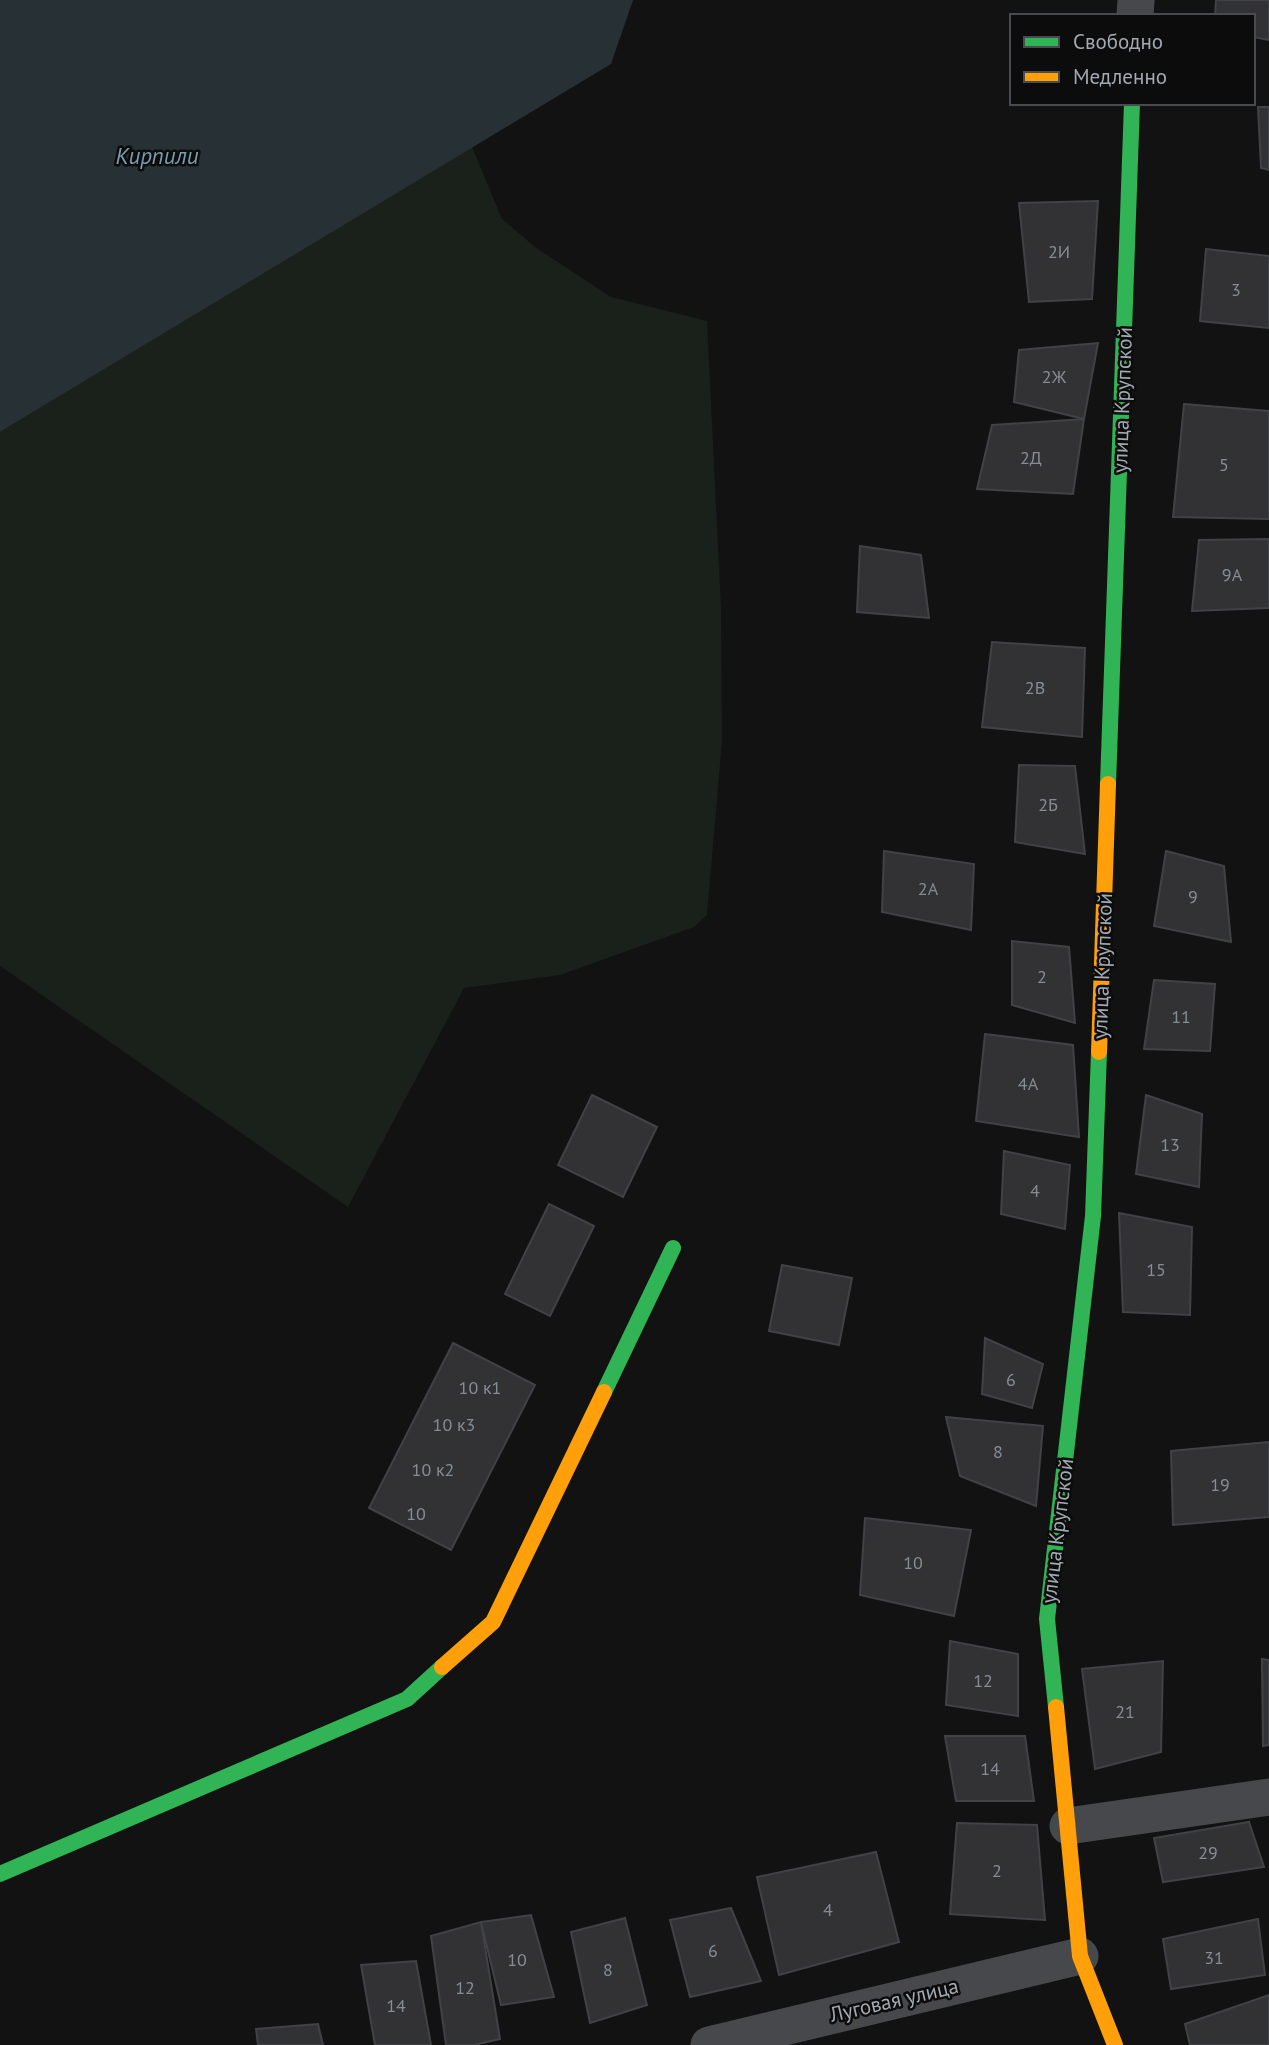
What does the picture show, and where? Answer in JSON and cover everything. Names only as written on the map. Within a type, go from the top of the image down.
[{"type":"street","name":"улица Крупской","points":[[1115,2045],[1080,1956],[1047,1619],[1093,1216],[1132,105]]},
{"type":"street","points":[[0,1874],[407,1699],[493,1622],[673,1248]]},
{"type":"street","points":[[1068,1826],[1269,1797]]},
{"type":"street","name":"Луговая улица","points":[[709,2045],[1080,1956]]},
{"type":"shaded area","points":[[472,147],[502,219],[535,247],[611,297],[707,321],[721,608],[722,741],[707,915],[694,927],[560,975],[464,988],[348,1207],[0,966],[0,432]]},
{"type":"water","name":"Кирпили","points":[[0,0],[633,0],[611,64],[0,432]]},
{"type":"building","points":[[1216,0],[1269,0],[1269,40],[1255,37],[1255,14],[1215,14]]},
{"type":"building","points":[[1258,107],[1269,107],[1269,170],[1261,168]]},
{"type":"building","points":[[1098,201],[1092,299],[1029,302],[1019,203]]},
{"type":"building","points":[[1206,249],[1269,256],[1269,328],[1200,321]]},
{"type":"building","points":[[1098,343],[1084,419],[1014,402],[1019,350]]},
{"type":"building","points":[[1184,404],[1269,411],[1269,519],[1173,517]]},
{"type":"building","points":[[1084,419],[1073,494],[977,489],[992,425]]},
{"type":"building","points":[[1269,539],[1269,608],[1192,611],[1199,540]]},
{"type":"building","points":[[860,546],[921,555],[929,618],[857,612]]},
{"type":"building","points":[[992,642],[1085,648],[1082,737],[982,727]]},
{"type":"building","points":[[1019,765],[1075,766],[1085,854],[1015,842]]},
{"type":"building","points":[[884,851],[974,864],[971,930],[882,912]]},
{"type":"building","points":[[1166,851],[1224,866],[1231,942],[1154,926]]},
{"type":"building","points":[[1012,941],[1069,947],[1075,1023],[1012,1005]]},
{"type":"building","points":[[1154,980],[1215,984],[1210,1051],[1144,1049]]},
{"type":"building","points":[[985,1034],[1073,1045],[1079,1137],[976,1121]]},
{"type":"building","points":[[592,1095],[657,1127],[623,1197],[558,1165]]},
{"type":"building","points":[[1146,1095],[1202,1114],[1199,1187],[1136,1174]]},
{"type":"building","points":[[1004,1151],[1070,1165],[1065,1229],[1001,1214]]},
{"type":"building","points":[[549,1204],[594,1226],[550,1316],[505,1294]]},
{"type":"building","points":[[1119,1213],[1192,1227],[1190,1315],[1123,1312]]},
{"type":"building","points":[[782,1265],[852,1278],[839,1345],[769,1331]]},
{"type":"building","points":[[985,1338],[1043,1364],[1032,1408],[982,1394]]},
{"type":"building","points":[[453,1343],[535,1385],[451,1550],[369,1508]]},
{"type":"building","points":[[946,1417],[1043,1426],[1036,1506],[960,1476]]},
{"type":"building","points":[[1269,1442],[1269,1517],[1173,1525],[1171,1451]]},
{"type":"building","points":[[865,1518],[971,1530],[954,1616],[860,1595]]},
{"type":"building","points":[[950,1641],[1018,1654],[1018,1716],[946,1705]]},
{"type":"building","points":[[1262,1659],[1269,1660],[1269,1745],[1263,1746]]},
{"type":"building","points":[[1163,1661],[1161,1752],[1095,1769],[1082,1669]]},
{"type":"building","points":[[945,1736],[1025,1736],[1034,1801],[956,1801]]},
{"type":"building","points":[[1249,1822],[1264,1867],[1163,1882],[1154,1838]]},
{"type":"building","points":[[957,1823],[1037,1825],[1045,1920],[950,1914]]},
{"type":"building","points":[[876,1852],[899,1942],[779,1975],[757,1877]]},
{"type":"building","points":[[731,1908],[761,1981],[690,1997],[670,1920]]},
{"type":"building","points":[[531,1915],[554,1997],[501,2005],[481,1922]]},
{"type":"building","points":[[625,1918],[647,2005],[590,2023],[571,1932]]},
{"type":"building","points":[[1258,1919],[1265,1975],[1171,1989],[1163,1939]]},
{"type":"building","points":[[481,1922],[500,2039],[474,2045],[446,2045],[431,1936]]},
{"type":"building","points":[[416,1961],[431,2045],[375,2045],[361,1965]]},
{"type":"building","points":[[1269,1995],[1269,2045],[1190,2045],[1185,2024]]},
{"type":"building","points":[[318,2024],[323,2045],[258,2045],[256,2029]]},
{"type":"traffic: fast","points":[[1108,784],[1132,105]]},
{"type":"traffic: fast","points":[[1056,1707],[1047,1619],[1093,1216],[1099,1052]]},
{"type":"traffic: fast","points":[[604,1392],[673,1248]]},
{"type":"traffic: fast","points":[[0,1874],[407,1699],[442,1667]]},
{"type":"traffic: slow","points":[[1099,1052],[1108,784]]},
{"type":"traffic: slow","points":[[442,1667],[493,1622],[604,1392]]},
{"type":"traffic: slow","points":[[1056,1707],[1080,1956],[1115,2045]]}]
